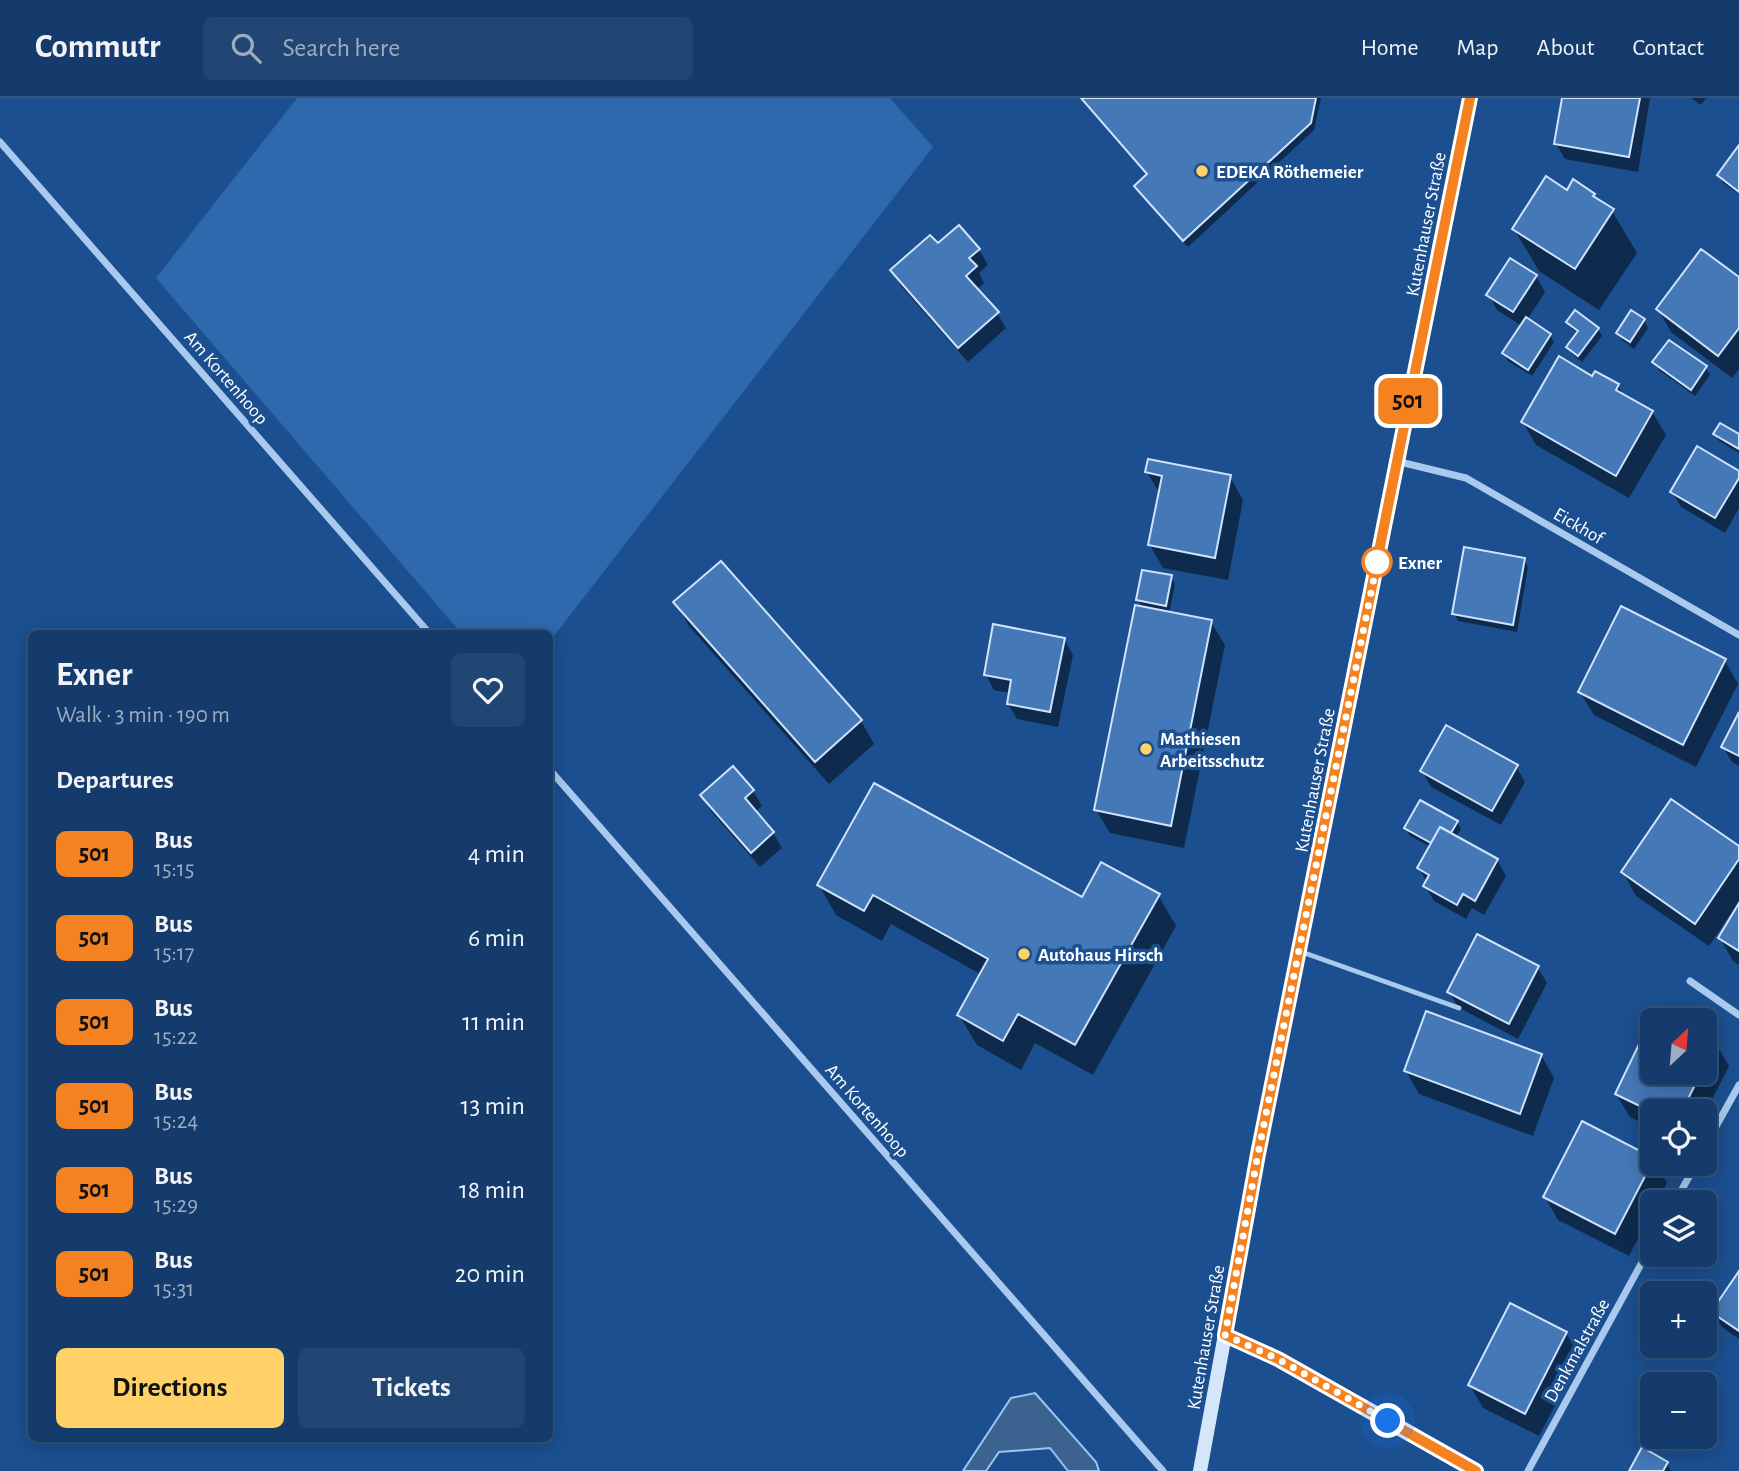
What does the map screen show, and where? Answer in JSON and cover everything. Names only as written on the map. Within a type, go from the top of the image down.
[{"type":"street","name":"Kutenhauser Straße","points":[[1200,1471],[1258,1154],[1470,98]]},
{"type":"street","name":"Am Kortenhoop","points":[[0,142],[427,630]]},
{"type":"street","name":"Eickhof","points":[[1396,461],[1466,478],[1739,635]]},
{"type":"street","name":"Am Kortenhoop","points":[[553,773],[1163,1471]]},
{"type":"street","points":[[1690,981],[1739,1015]]},
{"type":"street","points":[[1717,1125],[1739,1085]]},
{"type":"street","name":"Denkmalstraße","points":[[1528,1471],[1640,1266]]},
{"type":"street","points":[[1225,1335],[1278,1359],[1476,1471]]},
{"type":"lane","points":[[1299,951],[1460,1008]]},
{"type":"shaded area","points":[[297,98],[890,98],[933,147],[553,637],[553,630],[458,630],[156,278]]},
{"type":"shaded area","points":[[1035,1393],[1096,1462],[1099,1471],[1068,1471],[1050,1448],[999,1452],[986,1471],[963,1471],[1011,1398]]},
{"type":"building","name":"EDEKA Röthemeier","points":[[1081,98],[1316,98],[1311,123],[1183,241],[1134,186],[1147,174]]},
{"type":"building","points":[[1562,98],[1640,98],[1629,157],[1554,144]]},
{"type":"building","points":[[1739,145],[1739,192],[1717,175]]},
{"type":"building","points":[[1546,176],[1567,190],[1573,179],[1614,209],[1575,269],[1512,229]]},
{"type":"building","points":[[959,225],[980,249],[969,258],[977,266],[966,276],[999,312],[958,348],[890,270],[930,235],[938,243]]},
{"type":"building","points":[[1701,249],[1739,277],[1739,328],[1718,356],[1656,309]]},
{"type":"building","points":[[1510,258],[1537,275],[1513,312],[1486,295]]},
{"type":"building","points":[[1575,310],[1599,328],[1578,356],[1566,347],[1578,331],[1566,322]]},
{"type":"building","points":[[1631,310],[1645,319],[1630,342],[1616,333]]},
{"type":"building","points":[[1526,317],[1551,334],[1528,370],[1502,353]]},
{"type":"building","points":[[1669,340],[1707,366],[1691,390],[1652,362]]},
{"type":"building","points":[[1559,356],[1592,376],[1595,371],[1619,384],[1616,390],[1653,411],[1616,476],[1521,422]]},
{"type":"building","points":[[1720,423],[1739,434],[1739,449],[1713,434]]},
{"type":"building","points":[[1697,446],[1739,471],[1739,478],[1715,518],[1670,492]]},
{"type":"building","points":[[1148,459],[1231,475],[1215,558],[1148,545],[1162,476],[1145,472]]},
{"type":"building","points":[[1464,547],[1525,558],[1513,625],[1452,614]]},
{"type":"building","points":[[721,561],[862,720],[815,762],[673,602]]},
{"type":"building","points":[[1142,570],[1172,575],[1166,606],[1136,600]]},
{"type":"building","points":[[1135,605],[1212,620],[1171,826],[1094,810]]},
{"type":"building","points":[[1621,606],[1726,659],[1683,745],[1578,692]]},
{"type":"building","points":[[993,624],[1065,638],[1050,712],[1007,704],[1011,680],[984,675]]},
{"type":"building","points":[[1739,712],[1739,756],[1721,747]]},
{"type":"building","points":[[1446,725],[1518,765],[1492,811],[1420,771]]},
{"type":"building","points":[[733,766],[754,790],[745,798],[774,832],[751,853],[700,795]]},
{"type":"building","points":[[874,783],[1082,897],[1101,862],[1160,894],[1075,1045],[1018,1014],[1003,1041],[957,1015],[988,959],[873,895],[864,911],[817,885]]},
{"type":"building","points":[[1671,799],[1739,846],[1739,859],[1695,924],[1621,872]]},
{"type":"building","points":[[1420,800],[1458,821],[1451,833],[1440,827],[1431,843],[1404,828]]},
{"type":"building","points":[[1440,827],[1498,859],[1475,901],[1463,894],[1457,905],[1423,886],[1429,875],[1417,868]]},
{"type":"building","points":[[1739,903],[1739,951],[1718,938]]},
{"type":"building","points":[[1477,934],[1539,966],[1509,1024],[1447,992]]},
{"type":"building","points":[[1426,1011],[1542,1054],[1520,1114],[1404,1071]]},
{"type":"building","points":[[1640,1042],[1640,1085],[1695,1085],[1688,1099],[1640,1099],[1640,1106],[1615,1094]]},
{"type":"building","points":[[1582,1121],[1640,1151],[1640,1176],[1645,1176],[1615,1234],[1543,1197]]},
{"type":"building","points":[[1739,1271],[1739,1331],[1717,1316],[1717,1303]]},
{"type":"building","points":[[1510,1303],[1567,1332],[1525,1414],[1468,1385]]},
{"type":"building","points":[[1641,1449],[1668,1462],[1663,1471],[1629,1471]]},
{"type":"bus line","name":"501","points":[[1470,98],[1258,1154],[1225,1335],[1278,1359],[1476,1471]]},
{"type":"place","name":"EDEKA Röthemeier","points":[[1202,171]]},
{"type":"place","name":"Exner","points":[[1377,562]]},
{"type":"place","name":"Mathiesen Arbeitsschutz","points":[[1146,749]]},
{"type":"place","name":"Autohaus Hirsch","points":[[1024,954]]},
{"type":"route","points":[[1377,562],[1379,553],[1258,1154],[1225,1335],[1278,1359],[1388,1421]]}]
